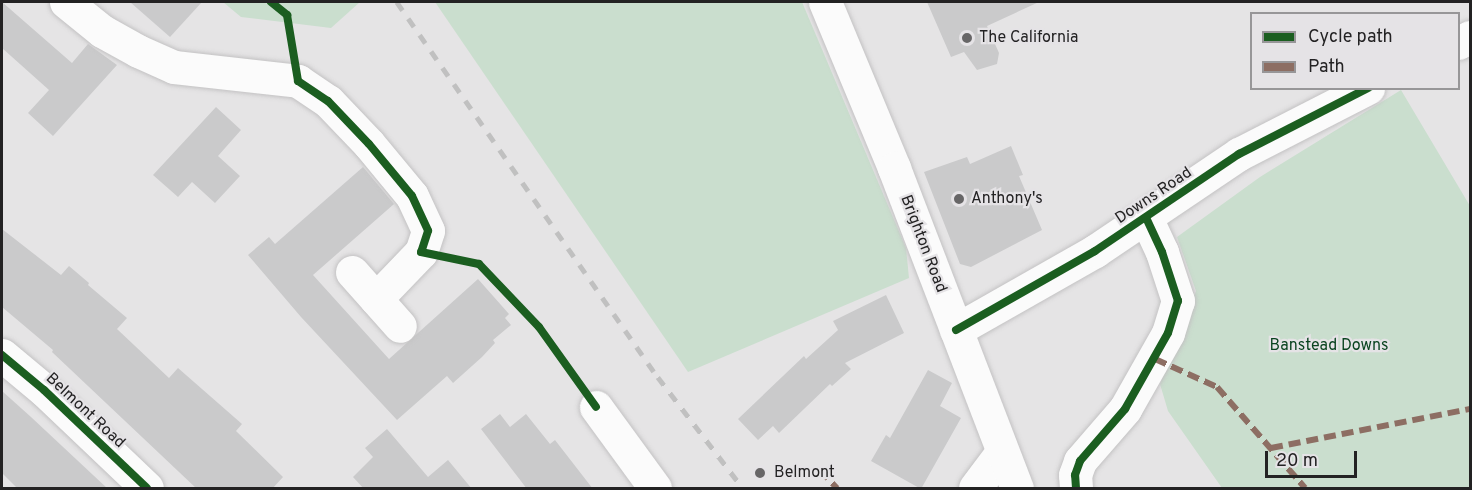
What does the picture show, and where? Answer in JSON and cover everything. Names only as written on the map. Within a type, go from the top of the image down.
[{"type":"street","points":[[66,2],[102,31],[174,67],[298,81],[328,101],[369,144],[412,196],[428,231],[421,252],[376,298]]},
{"type":"street","name":"Brighton Road","points":[[825,2],[894,168],[1017,489]]},
{"type":"street","name":"Downs Road","points":[[956,330],[1095,251],[1239,154],[1364,90]]},
{"type":"street","points":[[1076,489],[1075,475],[1080,462],[1125,409],[1168,333],[1178,301],[1174,284],[1146,218]]},
{"type":"street","points":[[352,272],[400,326]]},
{"type":"street","name":"Belmont Road","points":[[2,355],[44,390],[147,489]]},
{"type":"street","points":[[596,407],[655,489]]},
{"type":"street","points":[[975,489],[1002,452]]},
{"type":"green space","points":[[223,2],[360,2],[331,28],[241,17]]},
{"type":"green space","points":[[435,2],[802,2],[906,248],[909,278],[688,372]]},
{"type":"green space","name":"Banstead Downs","points":[[1401,90],[1470,206],[1470,488],[1222,488],[1168,411],[1160,384],[1196,291],[1177,237],[1260,177]]},
{"type":"building","points":[[2,2],[72,63],[88,44],[117,65],[53,136],[28,113],[49,90],[2,48]]},
{"type":"building","points":[[130,2],[202,2],[170,37]]},
{"type":"building","name":"The California","points":[[927,2],[1039,2],[987,26],[999,53],[997,64],[977,70],[964,52],[951,57]]},
{"type":"building","points":[[216,107],[241,130],[218,156],[240,176],[215,203],[192,182],[178,197],[153,175]]},
{"type":"building","points":[[1011,146],[1023,175],[1019,176],[1042,230],[971,267],[960,264],[924,172],[967,157],[970,164]]},
{"type":"building","points":[[363,167],[394,204],[313,275],[389,359],[478,279],[509,314],[505,318],[511,325],[493,340],[495,343],[482,357],[453,383],[447,376],[397,420],[301,317],[248,255],[269,237],[275,244]]},
{"type":"building","points":[[2,229],[61,275],[69,266],[127,318],[117,329],[169,378],[178,368],[242,424],[236,431],[283,477],[272,489],[197,489],[52,352],[53,350],[2,307]]},
{"type":"building","points":[[886,295],[904,333],[845,363],[851,369],[832,386],[830,384],[779,433],[773,426],[758,440],[738,419],[804,356],[806,359],[838,330],[833,321]]},
{"type":"building","points":[[928,370],[952,383],[940,406],[961,418],[921,489],[871,461],[886,435],[890,438]]},
{"type":"building","points":[[2,391],[108,489],[18,489],[2,473]]},
{"type":"building","points":[[500,414],[510,427],[526,414],[550,444],[555,440],[593,489],[527,489],[481,429]]},
{"type":"building","points":[[387,429],[428,477],[448,460],[472,489],[364,489],[353,477],[373,457],[365,448]]},
{"type":"railway","points":[[397,2],[658,377],[743,488]]},
{"type":"marked path","points":[[1155,359],[1217,387],[1305,488]]},
{"type":"marked path","points":[[1271,448],[1470,409]]},
{"type":"marked path","points":[[820,470],[837,488]]},
{"type":"cycle path","points":[[271,2],[287,15],[298,81],[328,101],[369,144],[412,196],[428,231],[421,252],[479,264],[539,327],[596,407]]},
{"type":"cycle path","points":[[956,330],[1095,251],[1239,154],[1364,90]]},
{"type":"cycle path","points":[[1076,488],[1075,475],[1080,461],[1125,409],[1168,333],[1178,301],[1162,252],[1146,218]]},
{"type":"cycle path","points":[[2,355],[44,390],[147,488]]},
{"type":"place","name":"The California","points":[[967,38]]},
{"type":"place","name":"Anthony's","points":[[959,199]]},
{"type":"place","name":"Belmont","points":[[760,473]]}]
